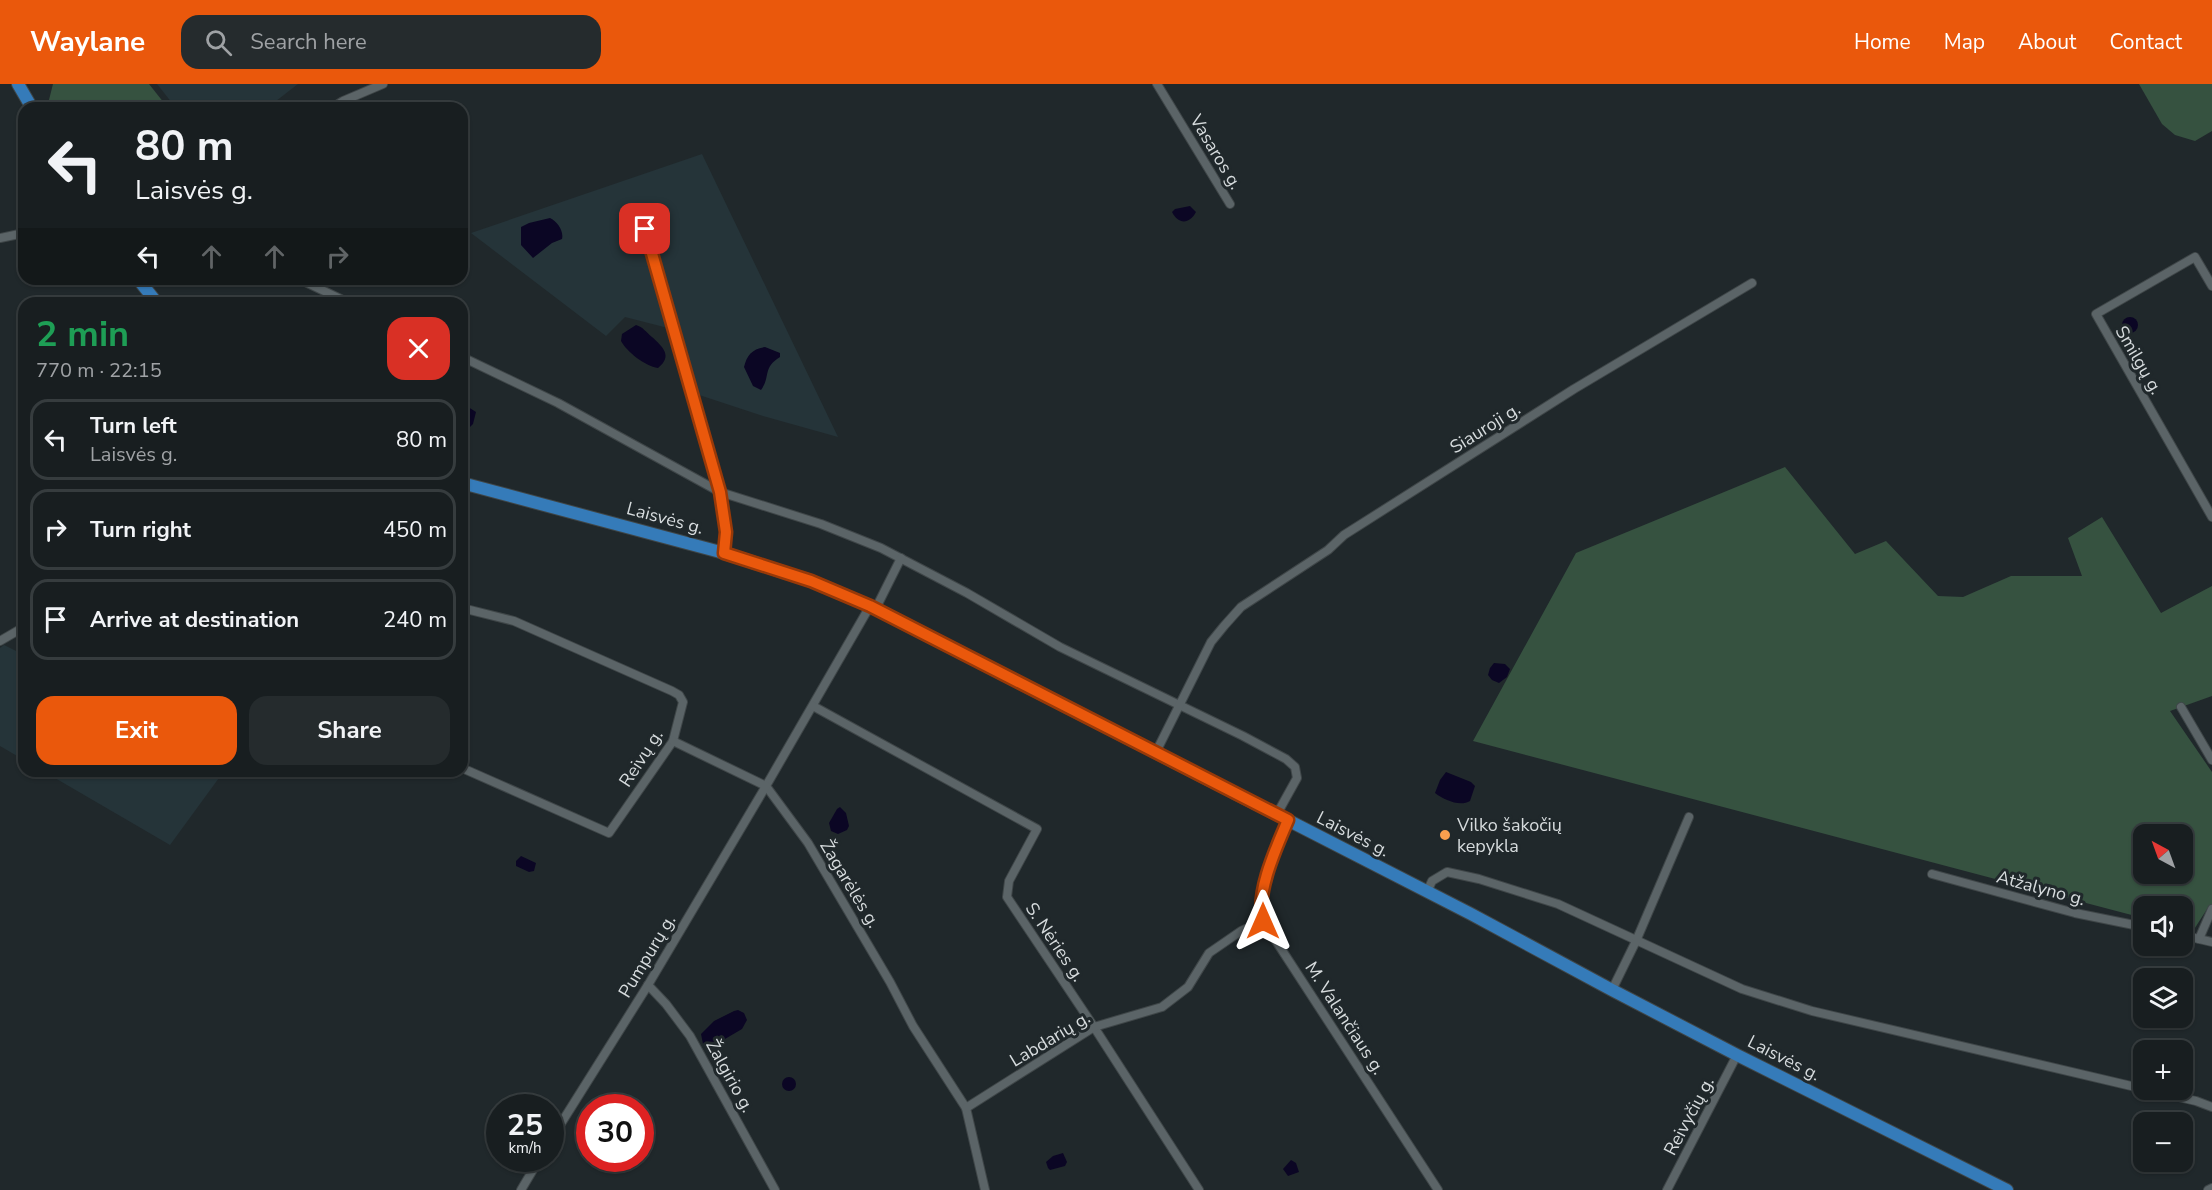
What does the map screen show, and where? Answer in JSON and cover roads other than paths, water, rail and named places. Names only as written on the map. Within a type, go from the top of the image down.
[{"type":"main road","points":[[18,84],[28,102]]},
{"type":"main road","points":[[143,285],[153,297]]},
{"type":"main road","name":"Laisvės g.","points":[[468,485],[724,553],[811,581],[873,607],[1283,817],[1737,1055],[2007,1190]]},
{"type":"street","points":[[342,102],[383,84]]},
{"type":"street","name":"Vasaros g.","points":[[1157,84],[1230,204]]},
{"type":"street","points":[[645,229],[720,492],[726,532],[724,553]]},
{"type":"street","points":[[0,238],[18,234]]},
{"type":"street","name":"Smilgų g.","points":[[2212,286],[2195,258],[2096,314],[2212,516]]},
{"type":"street","name":"Siauroji g.","points":[[1156,753],[1211,642],[1241,607],[1328,550],[1344,535],[1574,389],[1752,283]]},
{"type":"street","points":[[312,285],[336,297]]},
{"type":"street","points":[[468,360],[558,403],[720,492],[821,524],[859,538],[901,558],[1060,646],[1286,759],[1295,767],[1297,778],[1283,817],[1262,897],[1263,921]]},
{"type":"street","points":[[674,741],[766,786],[901,558]]},
{"type":"street","name":"Reivų g.","points":[[468,610],[514,621],[672,690],[683,702],[674,741],[609,833],[468,771]]},
{"type":"street","points":[[0,641],[18,630]]},
{"type":"street","name":"S. Nėries g.","points":[[813,706],[1037,828],[1009,881],[1006,897],[1199,1190]]},
{"type":"street","points":[[2181,707],[2212,760]]},
{"type":"street","name":"Pumpurų g.","points":[[564,1119],[648,985],[766,786]]},
{"type":"street","name":"Žagarėlės g.","points":[[766,786],[788,813],[825,871],[913,1026],[966,1108],[986,1190]]},
{"type":"street","points":[[1612,990],[1689,817]]},
{"type":"street","points":[[1427,892],[1432,880],[1438,876],[1446,872],[1456,873],[1558,904],[1743,989],[1764,996],[1812,1011],[2133,1086]]},
{"type":"street","name":"Atžalyno g.","points":[[1932,874],[2075,913],[2133,925]]},
{"type":"street","points":[[2199,939],[2212,909]]},
{"type":"street","name":"Labdarių g.","points":[[966,1108],[1094,1028],[1162,1007],[1188,987],[1209,953],[1241,931],[1263,921]]},
{"type":"street","name":"M. Valančiaus g.","points":[[1263,921],[1438,1190]]},
{"type":"street","points":[[2193,938],[2212,942]]},
{"type":"street","name":"Žalgirio g.","points":[[648,985],[666,1004],[690,1036],[775,1190]]},
{"type":"street","name":"Reivyčių g.","points":[[1667,1190],[1737,1055]]},
{"type":"street","points":[[2192,1100],[2212,1107]]},
{"type":"street","points":[[521,1190],[532,1172]]},
{"type":"place","name":"Vilko šakočių kepykla","points":[[1445,835]]}]
